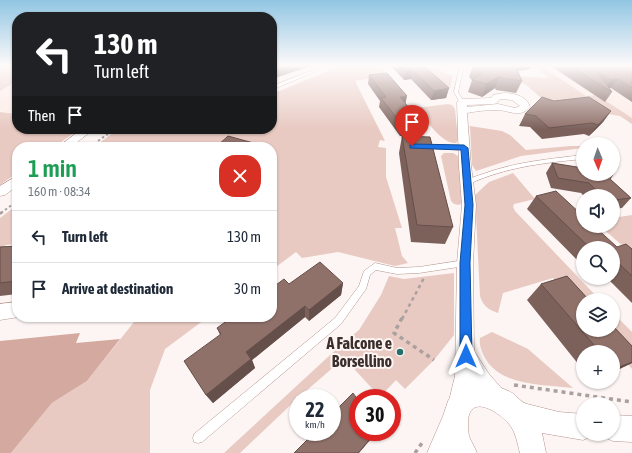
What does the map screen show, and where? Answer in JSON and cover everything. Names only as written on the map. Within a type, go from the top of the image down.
[{"type":"street","points":[[504,96],[517,98],[525,105],[525,107],[518,111],[510,111],[499,107],[462,106],[494,101],[496,97],[504,96]]},
{"type":"street","points":[[462,106],[469,205],[465,263],[466,356],[465,376],[455,415],[455,435],[464,453]]},
{"type":"street","points":[[71,142],[82,134]]},
{"type":"street","points":[[0,192],[12,184]]},
{"type":"street","points":[[0,312],[12,311]]},
{"type":"street","points":[[466,356],[482,381],[496,397]]},
{"type":"street","points":[[434,444],[455,415],[463,400],[472,395],[484,394],[496,397],[508,404],[519,414],[527,428],[532,442],[533,453]]},
{"type":"street","points":[[519,414],[543,422],[576,427]]},
{"type":"street","points":[[620,428],[632,429]]},
{"type":"lane","points":[[457,87],[456,92],[462,106]]},
{"type":"lane","points":[[414,146],[464,148]]},
{"type":"lane","points":[[467,183],[479,177],[527,163],[576,158]]},
{"type":"lane","points":[[198,438],[338,321],[363,287],[367,273],[375,266],[397,271],[419,270],[465,263]]},
{"type":"path","points":[[97,142],[107,134]]},
{"type":"path","points":[[0,214],[12,205]]},
{"type":"path","points":[[424,278],[394,332],[434,360]]},
{"type":"path","points":[[415,453],[434,444]]},
{"type":"shaded area","points":[[0,87],[7,87],[0,91]]},
{"type":"shaded area","points":[[7,87],[12,87],[12,113],[0,111],[0,91]]},
{"type":"shaded area","points":[[289,87],[358,87],[385,141],[380,140],[378,147],[386,148],[386,177],[402,228],[395,228],[402,256],[408,263],[395,266],[338,252],[302,258],[296,252],[277,266],[277,142],[101,142],[111,134],[277,134],[277,92]]},
{"type":"shaded area","points":[[529,87],[573,87],[586,96],[597,95],[632,118],[632,124],[620,116],[548,104]]},
{"type":"shaded area","points":[[573,87],[632,87],[632,118],[597,95],[586,96]]},
{"type":"shaded area","points":[[448,104],[452,105],[455,109],[458,140],[456,143],[445,140],[439,135],[416,108]]},
{"type":"shaded area","points":[[0,112],[12,113],[12,134],[73,134],[61,142],[12,142],[12,177],[0,185]]},
{"type":"shaded area","points":[[470,126],[502,131],[510,135],[526,150],[576,146],[576,149],[521,156],[476,171],[472,165]]},
{"type":"shaded area","points":[[444,153],[453,153],[458,156],[463,202],[459,205],[454,204],[451,201],[441,156]]},
{"type":"shaded area","points":[[513,173],[535,199],[514,204],[513,207],[515,211],[576,275],[576,285],[586,285],[593,293],[576,293],[576,305],[553,278],[503,293],[498,313],[487,307],[480,296],[475,195],[489,182]]},
{"type":"shaded area","points":[[12,209],[12,244],[0,248],[0,218]]},
{"type":"shaded area","points":[[632,215],[632,254],[620,244],[620,241],[617,241],[608,233],[620,233],[620,217]]},
{"type":"shaded area","points":[[454,273],[454,335],[434,360],[405,389],[396,380],[388,389],[373,389],[344,358],[308,389],[293,389],[359,330],[381,295],[389,276],[404,279]]},
{"type":"shaded area","points":[[620,320],[632,332],[632,369],[620,355],[620,345],[611,345],[604,337],[620,337]]},
{"type":"shaded area","points":[[134,322],[201,322],[165,349],[150,390],[150,453],[11,453],[52,403],[87,381]]},
{"type":"shaded area","points":[[492,332],[528,349],[573,388],[523,382],[500,374],[491,366],[484,356],[480,345],[480,338]]},
{"type":"shaded area","points":[[80,333],[76,343],[120,339],[87,381],[52,403],[11,453],[0,453],[0,341]]},
{"type":"shaded area","points":[[289,393],[289,407],[240,453],[224,453]]},
{"type":"building","points":[[378,87],[399,87],[407,96],[400,97],[422,123],[403,126],[381,98],[386,97]]},
{"type":"building","points":[[430,87],[449,88],[434,91]]},
{"type":"building","points":[[604,87],[609,87],[612,92]]},
{"type":"building","points":[[542,97],[554,101],[589,97],[611,111],[598,125],[592,123],[549,128],[536,116],[525,114]]},
{"type":"building","points":[[228,136],[250,142],[221,142]]},
{"type":"building","points":[[402,136],[430,137],[453,227],[417,225]]},
{"type":"building","points":[[552,163],[576,167],[576,181],[558,178]]},
{"type":"building","points":[[577,181],[612,181],[631,198],[620,199],[620,189],[595,189],[589,183]]},
{"type":"building","points":[[556,191],[576,210],[576,233],[602,233],[610,241],[583,241],[536,196]]},
{"type":"building","points":[[626,244],[632,249],[632,276],[620,265],[620,246]]},
{"type":"building","points":[[12,246],[12,282],[0,283],[0,247]]},
{"type":"building","points":[[320,262],[343,283],[309,310],[305,306],[246,352],[251,359],[206,395],[184,361],[221,334],[217,328],[225,322],[277,322],[277,284],[284,279],[289,284]]},
{"type":"building","points":[[567,276],[583,293],[576,293],[576,324],[541,284]]},
{"type":"building","points":[[620,333],[632,346],[632,362],[620,367],[620,345],[594,345],[587,337],[620,337]]},
{"type":"building","points":[[349,397],[349,441],[368,441],[358,453],[294,453],[306,441],[341,441],[341,405]]},
{"type":"place","name":"A Falcone e Borsellino","points":[[400,352]]},
{"type":"route","points":[[412,146],[464,148],[469,205],[465,263],[466,356]]}]
